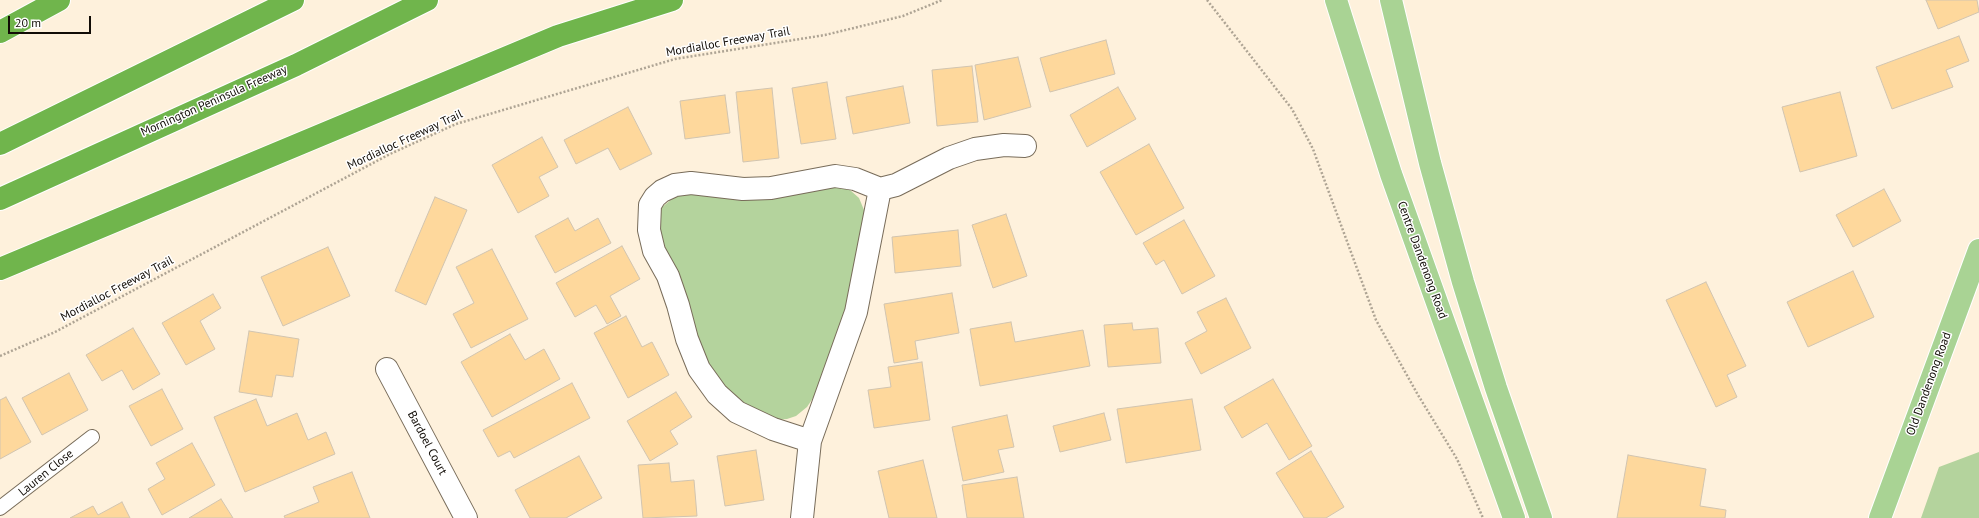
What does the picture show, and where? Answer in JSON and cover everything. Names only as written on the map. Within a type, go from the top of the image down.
[{"type":"highway","points":[[0,32],[59,0]]},
{"type":"highway","points":[[0,144],[293,0]]},
{"type":"highway","name":"Mornington Peninsula Freeway","points":[[0,199],[296,65],[427,0]]},
{"type":"highway","points":[[0,269],[558,36],[672,0]]},
{"type":"main road","name":"Centre Dandenong Road","points":[[1336,0],[1391,174],[1514,518]]},
{"type":"main road","points":[[1391,0],[1430,163],[1463,282],[1496,388],[1541,518]]},
{"type":"main road","name":"Old Dandenong Road","points":[[1880,518],[1979,250]]},
{"type":"street","points":[[810,441],[773,429],[737,412],[717,394],[699,369],[686,339],[678,305],[668,276],[654,251],[649,230],[650,205],[655,197],[675,185],[691,183],[743,189],[771,188],[835,176],[855,179],[880,189],[896,186],[949,158],[975,150],[1004,145],[1025,146]]},
{"type":"street","points":[[803,509],[810,441],[856,312],[880,189]]},
{"type":"street","name":"Bardoel Court","points":[[387,369],[466,518]]},
{"type":"lane","name":"Lauren Close","points":[[0,508],[92,437]]},
{"type":"path","name":"Mordialloc Freeway Trail","points":[[0,356],[55,332],[390,154],[456,124],[675,59],[826,35],[903,16],[942,0]]},
{"type":"path","points":[[1207,0],[1292,109],[1313,148],[1376,320],[1418,395],[1457,459],[1483,518]]},
{"type":"green space","points":[[840,187],[850,190],[859,198],[864,210],[865,222],[848,307],[823,383],[807,407],[796,416],[787,419],[773,420],[741,403],[721,387],[705,363],[658,235],[661,208],[678,194]]},
{"type":"green space","points":[[1979,452],[1979,518],[1921,518],[1939,467]]},
{"type":"building","points":[[1926,0],[1977,0],[1979,12],[1938,29]]},
{"type":"building","points":[[1959,36],[1969,61],[1946,70],[1953,87],[1892,109],[1876,67]]},
{"type":"building","points":[[1106,40],[1115,74],[1050,92],[1040,58]]},
{"type":"building","points":[[1018,57],[1031,107],[984,120],[975,65]]},
{"type":"building","points":[[972,66],[978,122],[937,126],[932,70]]},
{"type":"building","points":[[827,82],[836,139],[801,144],[792,88]]},
{"type":"building","points":[[903,86],[910,123],[853,134],[846,97]]},
{"type":"building","points":[[1118,87],[1136,119],[1087,147],[1070,115]]},
{"type":"building","points":[[772,88],[779,158],[743,162],[736,92]]},
{"type":"building","points":[[1840,92],[1857,156],[1800,172],[1782,107]]},
{"type":"building","points":[[725,95],[730,133],[685,139],[680,101]]},
{"type":"building","points":[[628,107],[652,154],[620,170],[608,148],[576,164],[564,140]]},
{"type":"building","points":[[542,137],[558,167],[539,177],[549,196],[518,213],[492,165]]},
{"type":"building","points":[[1149,144],[1184,208],[1136,235],[1100,172]]},
{"type":"building","points":[[1884,189],[1901,221],[1853,247],[1836,215]]},
{"type":"building","points":[[435,197],[467,210],[426,305],[395,291]]},
{"type":"building","points":[[1006,214],[1027,276],[993,288],[972,225]]},
{"type":"building","points":[[568,218],[575,231],[598,218],[611,243],[555,273],[535,236]]},
{"type":"building","points":[[1184,220],[1215,276],[1182,294],[1164,260],[1156,265],[1143,243]]},
{"type":"building","points":[[958,230],[961,266],[895,273],[892,237]]},
{"type":"building","points":[[622,246],[640,279],[610,296],[621,316],[607,324],[596,305],[575,317],[556,283]]},
{"type":"building","points":[[328,247],[350,296],[283,326],[261,277]]},
{"type":"building","points":[[492,249],[528,319],[471,348],[453,314],[474,303],[456,267]]},
{"type":"building","points":[[1853,271],[1874,317],[1808,347],[1787,302]]},
{"type":"building","points":[[1706,282],[1746,366],[1727,375],[1737,397],[1716,407],[1666,300]]},
{"type":"building","points":[[952,293],[959,333],[915,341],[918,359],[894,363],[884,304]]},
{"type":"building","points":[[213,294],[221,308],[200,321],[215,349],[186,365],[162,323]]},
{"type":"building","points":[[1226,298],[1251,348],[1201,374],[1185,343],[1207,331],[1197,312]]},
{"type":"building","points":[[626,316],[642,347],[652,342],[669,375],[628,398],[594,333]]},
{"type":"building","points":[[1011,322],[1015,342],[1083,330],[1090,366],[980,386],[970,329]]},
{"type":"building","points":[[1132,323],[1133,330],[1158,328],[1161,363],[1108,367],[1104,325]]},
{"type":"building","points":[[133,328],[160,374],[133,390],[122,370],[102,381],[86,355]]},
{"type":"building","points":[[249,331],[299,339],[293,377],[276,375],[272,397],[239,392]]},
{"type":"building","points":[[510,334],[525,360],[544,349],[560,379],[492,417],[461,362]]},
{"type":"building","points":[[922,362],[930,420],[874,428],[868,390],[891,387],[888,367]]},
{"type":"building","points":[[69,373],[88,410],[42,435],[22,398]]},
{"type":"building","points":[[1273,379],[1312,446],[1289,460],[1267,423],[1242,438],[1224,407]]},
{"type":"building","points":[[572,383],[590,418],[514,458],[510,451],[498,457],[483,430]]},
{"type":"building","points":[[162,389],[183,429],[151,446],[129,406]]},
{"type":"building","points":[[676,392],[692,417],[670,431],[678,444],[650,461],[627,421]]},
{"type":"building","points":[[6,397],[31,442],[0,459],[0,400]]},
{"type":"building","points":[[256,399],[267,426],[297,413],[308,440],[326,432],[335,454],[245,492],[214,417]]},
{"type":"building","points":[[1192,399],[1201,450],[1126,463],[1117,409]]},
{"type":"building","points":[[1104,413],[1111,440],[1060,452],[1053,426]]},
{"type":"building","points":[[1007,415],[1014,447],[998,450],[1004,472],[963,481],[952,427]]},
{"type":"building","points":[[192,443],[215,485],[162,515],[148,489],[165,479],[156,463]]},
{"type":"building","points":[[756,450],[764,500],[725,506],[717,456]]},
{"type":"building","points":[[1311,451],[1344,507],[1326,518],[1304,518],[1276,473]]},
{"type":"building","points":[[1628,455],[1706,469],[1700,506],[1726,510],[1725,518],[1617,518]]},
{"type":"building","points":[[579,456],[602,498],[566,518],[530,518],[515,490]]},
{"type":"building","points":[[923,460],[937,518],[889,518],[878,471]]},
{"type":"building","points":[[669,463],[671,482],[694,480],[697,516],[643,518],[638,465]]},
{"type":"building","points":[[352,472],[370,518],[285,518],[284,516],[319,502],[313,487]]},
{"type":"building","points":[[1017,477],[1024,518],[967,518],[962,485]]},
{"type":"building","points":[[221,499],[233,518],[189,518]]},
{"type":"building","points":[[122,502],[130,518],[70,518],[93,506],[98,515]]}]
